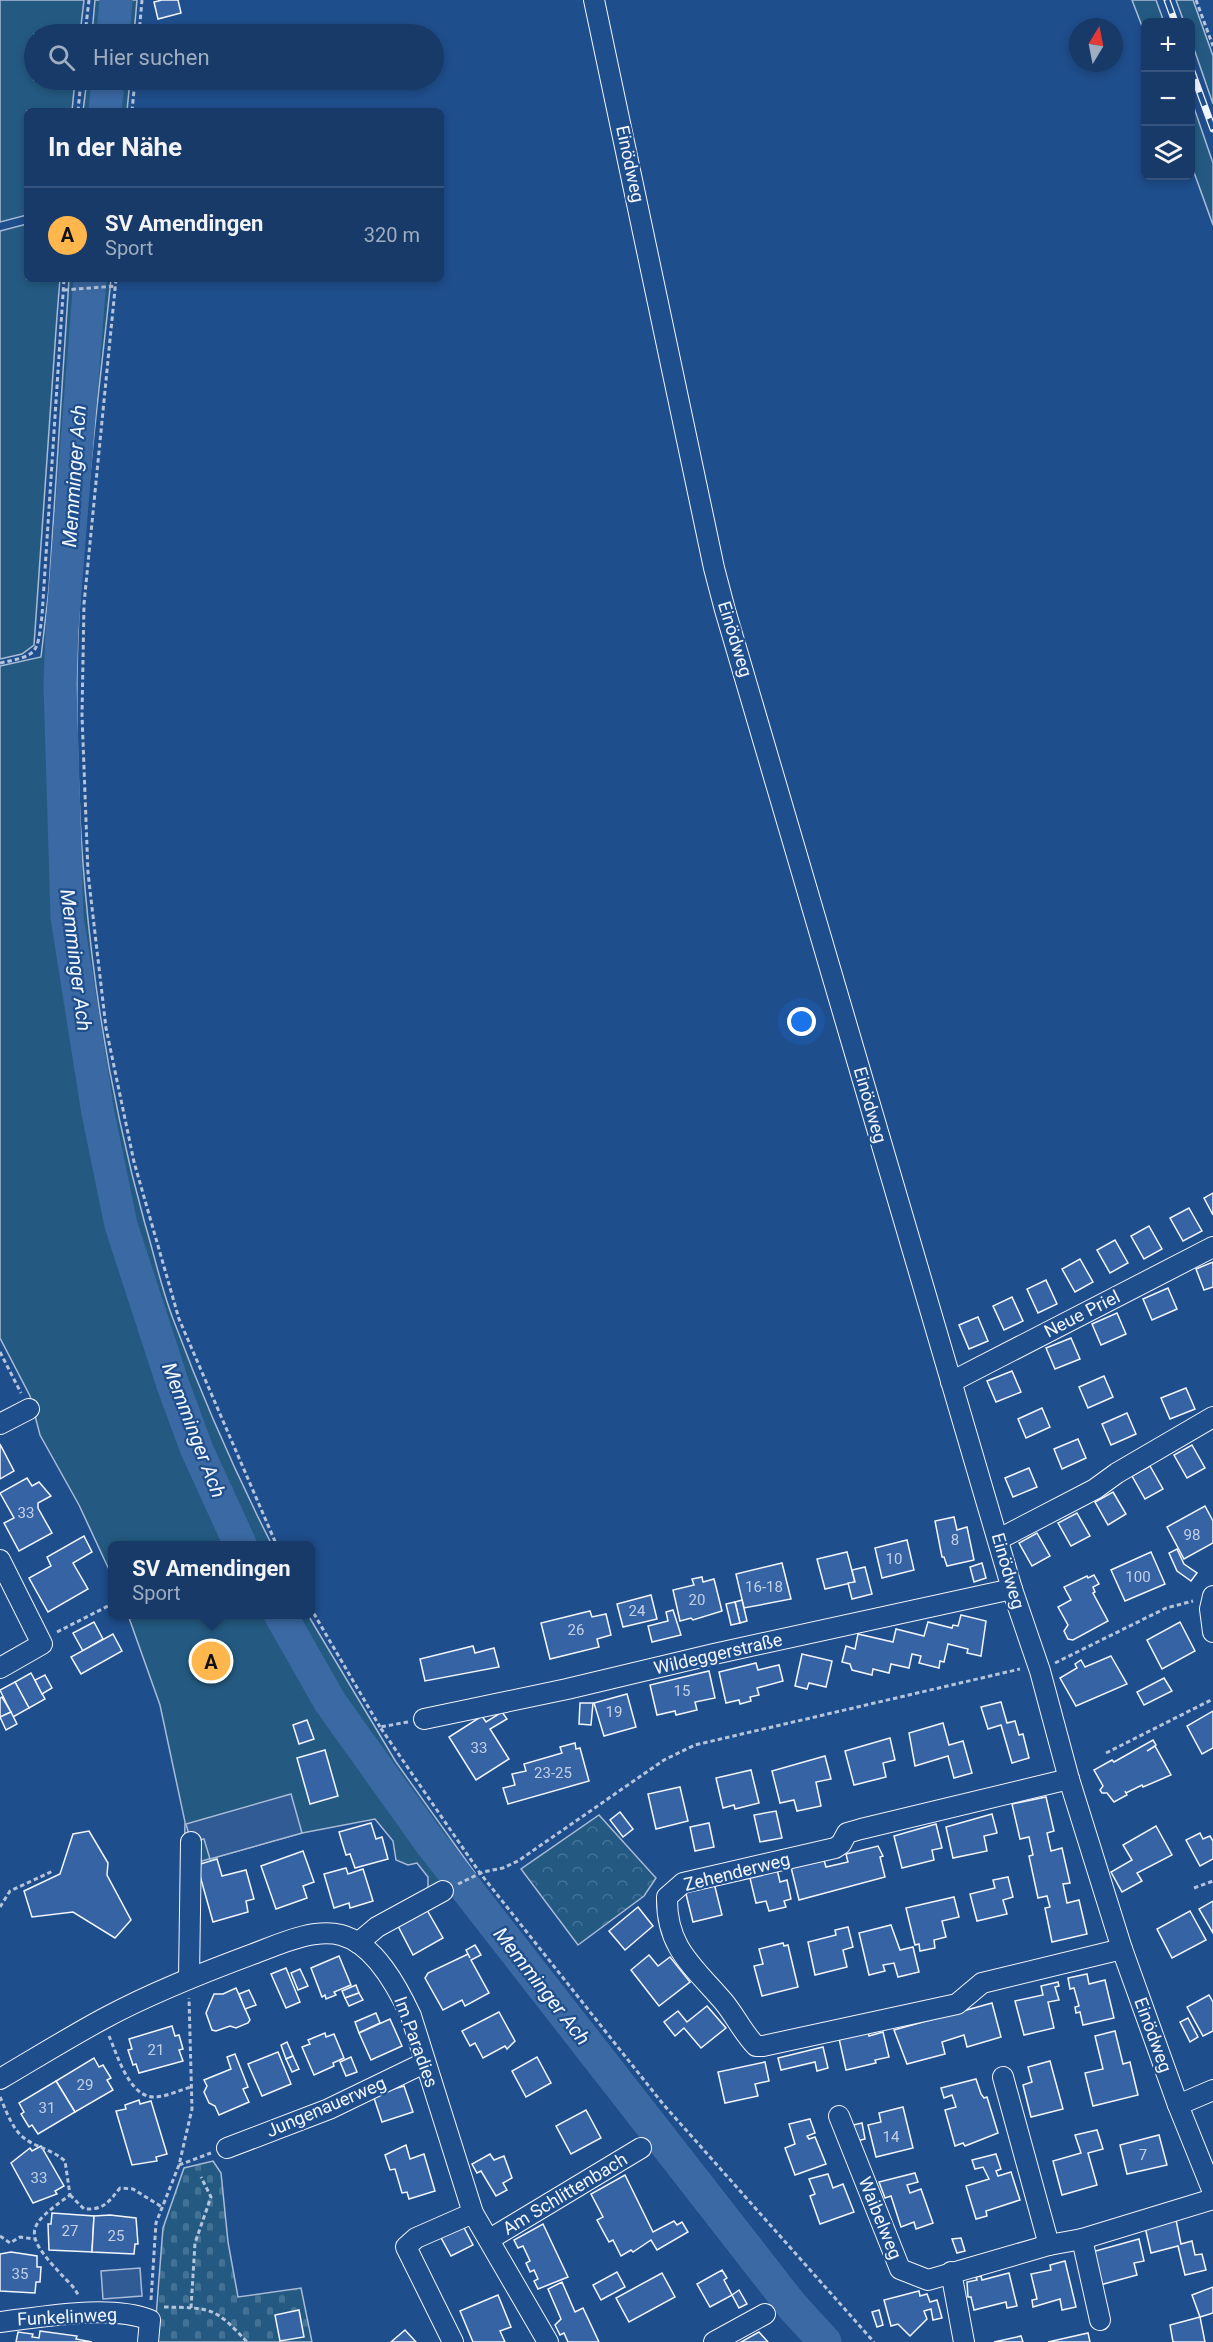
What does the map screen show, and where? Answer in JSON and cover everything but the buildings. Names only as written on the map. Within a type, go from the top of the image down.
[{"type":"street","name":"Einödweg","points":[[594,0],[714,568],[1069,1779],[1122,1949],[1178,2104],[1213,2192]]},
{"type":"street","name":"Neue Priel","points":[[951,1382],[1213,1247]]},
{"type":"street","points":[[0,1424],[29,1409]]},
{"type":"street","points":[[999,1539],[1095,1489],[1117,1473],[1213,1417]]},
{"type":"street","points":[[0,1560],[42,1644],[0,1668]]},
{"type":"street","name":"Wildeggerstraße","points":[[424,1719],[1012,1589]]},
{"type":"street","points":[[1204,1598],[1210,1609],[1213,1632]]},
{"type":"street","name":"Zehenderweg","points":[[1069,1779],[846,1833],[841,1844],[835,1848],[683,1883],[672,1890],[667,1897],[668,1913],[675,1941],[684,1959],[722,1999],[756,2046],[926,2008],[957,2004],[982,1983],[1122,1949]]},
{"type":"street","points":[[189,1978],[191,1842]]},
{"type":"street","points":[[358,1943],[377,1928],[443,1891]]},
{"type":"street","name":"Im Paradies","points":[[0,2079],[102,2019],[189,1978],[307,1936],[343,1935],[358,1943],[375,1959],[402,1996],[472,2213],[490,2239],[548,2342]]},
{"type":"street","name":"Jungenauerweg","points":[[227,2148],[329,2109],[424,2063]]},
{"type":"street","points":[[1003,2077],[1049,2245]]},
{"type":"street","points":[[1178,2104],[1213,2090]]},
{"type":"street","name":"Waibelweg","points":[[839,2116],[900,2269],[928,2280],[1049,2245],[1082,2239],[1213,2199]]},
{"type":"street","name":"Am Schlittenbach","points":[[490,2239],[641,2148]]},
{"type":"street","points":[[453,2342],[406,2247],[416,2238],[472,2213]]},
{"type":"street","points":[[1082,2239],[1100,2320]]},
{"type":"street","points":[[951,2272],[964,2342]]},
{"type":"street","points":[[145,2314],[148,2342]]},
{"type":"street","name":"Funkelinweg","points":[[0,2322],[78,2315],[145,2314]]},
{"type":"street","points":[[714,2342],[765,2314]]},
{"type":"path","points":[[87,24],[89,0]]},
{"type":"path","points":[[140,24],[142,0]]},
{"type":"path","points":[[1196,0],[1213,45]]},
{"type":"path","points":[[78,108],[80,90]]},
{"type":"path","points":[[132,108],[134,90]]},
{"type":"path","points":[[0,663],[25,657],[38,647],[42,616],[64,282]]},
{"type":"path","points":[[116,282],[84,604],[82,715],[88,873],[106,1028],[134,1162],[179,1319],[264,1521],[276,1541]]},
{"type":"path","points":[[63,290],[116,286]]},
{"type":"path","points":[[0,1352],[29,1409]]},
{"type":"path","points":[[443,1891],[480,1873],[503,1868],[518,1861],[664,1760],[695,1745],[1038,1668],[1166,1608],[1204,1598]]},
{"type":"path","points":[[42,1644],[51,1634],[108,1606]]},
{"type":"path","points":[[315,1616],[380,1727],[480,1873],[663,2104],[874,2342]]},
{"type":"path","points":[[1106,1753],[1213,1699]]},
{"type":"path","points":[[380,1727],[424,1719]]},
{"type":"path","points":[[0,1907],[10,1891],[53,1871]]},
{"type":"path","points":[[1194,1888],[1213,1881]]},
{"type":"path","points":[[189,1978],[192,2109],[179,2164],[156,2223],[145,2314],[201,2308],[224,2316],[247,2342]]},
{"type":"path","points":[[102,2019],[122,2066],[138,2090],[153,2097],[191,2087]]},
{"type":"path","points":[[0,2097],[23,2138],[56,2153],[66,2161],[70,2194],[84,2209],[96,2210],[106,2206],[120,2188],[133,2189],[162,2207]]},
{"type":"path","points":[[179,2164],[227,2148]]},
{"type":"path","points":[[190,2308],[195,2243],[211,2197],[201,2176]]},
{"type":"path","points":[[70,2194],[40,2217],[34,2239],[44,2257],[78,2292],[78,2315]]},
{"type":"path","points":[[0,2236],[10,2243],[20,2237],[34,2239]]},
{"type":"green space","points":[[0,0],[84,0],[81,24],[24,24],[24,90],[74,90],[72,108],[24,108],[24,216],[0,222]]},
{"type":"green space","points":[[95,0],[137,0],[135,24],[93,24]]},
{"type":"green space","points":[[1132,0],[1156,0],[1163,18],[1141,18],[1141,24]]},
{"type":"green space","points":[[1176,0],[1193,0],[1213,56],[1213,104],[1195,52],[1195,18],[1183,18]]},
{"type":"green space","points":[[86,90],[129,90],[127,108],[83,108]]},
{"type":"green space","points":[[1195,111],[1213,163],[1213,225],[1195,175]]},
{"type":"green space","points":[[24,225],[24,282],[60,282],[34,645],[22,654],[0,659],[0,231]]},
{"type":"green space","points":[[69,282],[111,282],[83,551],[77,660],[78,779],[94,972],[115,1099],[129,1162],[166,1300],[233,1464],[270,1541],[108,1541],[108,1567],[79,1505],[40,1435],[30,1396],[0,1338],[0,666],[41,657],[49,588]]},
{"type":"green space","points":[[129,1619],[310,1619],[396,1762],[475,1873],[433,1891],[428,1887],[428,1877],[417,1863],[408,1865],[396,1860],[393,1841],[375,1819],[302,1833],[184,1866],[185,1822],[160,1705]]},
{"type":"green space","points":[[599,1815],[656,1878],[644,1896],[578,1945],[521,1869]]},
{"type":"green space","points":[[213,2161],[221,2173],[228,2242],[238,2297],[301,2288],[312,2342],[154,2342],[163,2228],[184,2168]]},
{"type":"shaded area","points":[[291,1794],[302,1833],[210,1859],[204,1839],[191,1842],[186,1824]]},
{"type":"shaded area","points":[[140,2268],[142,2296],[103,2299],[101,2271]]},
{"type":"waterway","name":"Memminger Ach","points":[[114,24],[116,0]]},
{"type":"waterway","name":"Memminger Ach","points":[[105,108],[107,90]]},
{"type":"waterway","name":"Memminger Ach","points":[[90,282],[62,629],[60,684],[67,917],[98,1113],[121,1225],[173,1385],[197,1450],[239,1541]]},
{"type":"waterway","name":"Memminger Ach","points":[[283,1619],[330,1702],[430,1842],[792,2306],[825,2342]]},
{"type":"railway","points":[[1167,0],[1174,18]]},
{"type":"railway","points":[[1192,72],[1213,129]]},
{"type":"place","name":"SV Amendingen","points":[[211,1661]]}]
